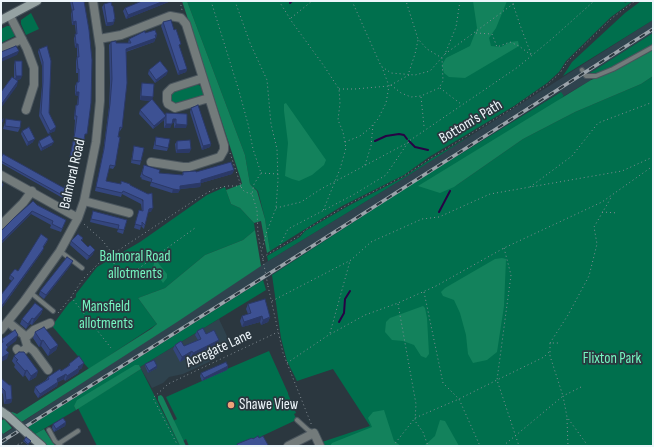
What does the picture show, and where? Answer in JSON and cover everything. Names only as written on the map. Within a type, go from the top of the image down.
[{"type":"street","points":[[1,20],[37,1]]},
{"type":"street","name":"Balmoral Road","points":[[1,330],[31,293],[60,251],[78,218],[84,201],[93,162],[99,119],[101,81],[99,39],[93,1]]},
{"type":"street","points":[[10,16],[31,58],[34,68],[34,86],[26,110]]},
{"type":"street","points":[[99,39],[121,35],[170,16],[181,18],[186,24],[224,145],[224,153],[220,157],[189,167],[151,162]]},
{"type":"street","points":[[1,49],[22,39]]},
{"type":"street","points":[[203,78],[169,90],[166,97],[167,102],[171,107],[179,107],[209,98]]},
{"type":"street","points":[[1,175],[78,218]]},
{"type":"street","points":[[1,225],[23,203],[32,191]]},
{"type":"street","points":[[84,201],[129,213]]},
{"type":"street","points":[[8,322],[22,333],[28,347],[34,351],[48,369]]},
{"type":"street","points":[[25,338],[34,330],[50,323]]},
{"type":"street","points":[[17,349],[20,353],[28,347]]},
{"type":"street","points":[[4,414],[42,446]]},
{"type":"street","points":[[288,446],[314,433],[320,446]]},
{"type":"lane","points":[[582,70],[586,76],[596,76],[613,69],[653,48]]},
{"type":"lane","points":[[60,251],[82,268]]},
{"type":"lane","points":[[31,293],[53,311]]},
{"type":"lane","points":[[297,420],[308,430],[314,433]]},
{"type":"lane","points":[[49,430],[60,445],[78,431]]},
{"type":"path","points":[[180,1],[184,13],[181,18]]},
{"type":"path","points":[[211,1],[239,91],[253,149],[261,173]]},
{"type":"path","points":[[235,1],[250,43],[267,80],[271,124],[277,149],[278,174],[276,208],[266,231],[261,251]]},
{"type":"path","points":[[279,1],[339,89],[340,103],[338,120],[343,132],[346,148],[323,211]]},
{"type":"path","points":[[290,19],[312,1]]},
{"type":"path","points":[[345,142],[360,136],[378,119],[386,103],[389,86],[382,66],[352,1]]},
{"type":"path","points":[[406,1],[418,39],[427,49],[442,58]]},
{"type":"path","points":[[382,66],[391,73],[410,75],[430,71],[445,54],[456,27],[460,1]]},
{"type":"path","points":[[445,54],[513,4],[514,1]]},
{"type":"path","points":[[276,208],[301,202],[321,189],[409,142],[518,67],[594,1]]},
{"type":"path","name":"Bottom's Path","points":[[263,257],[349,204],[404,176],[513,108],[548,84],[560,73],[567,62],[612,18],[635,1]]},
{"type":"path","points":[[513,4],[532,56]]},
{"type":"path","points":[[475,33],[492,34],[497,47],[510,42],[519,46],[532,56]]},
{"type":"path","points":[[409,72],[418,39]]},
{"type":"path","points":[[391,85],[401,93],[411,97],[421,96],[439,88],[444,81],[442,58]]},
{"type":"path","points":[[339,89],[389,86],[410,75]]},
{"type":"path","points":[[439,88],[462,105]]},
{"type":"path","points":[[421,96],[424,126]]},
{"type":"path","points":[[530,187],[572,156],[598,123],[653,102]]},
{"type":"path","points":[[364,166],[371,146],[373,124]]},
{"type":"path","points":[[280,245],[288,229],[353,195],[386,175],[409,142]]},
{"type":"path","points":[[224,145],[232,157],[241,186],[245,192],[252,194]]},
{"type":"path","points":[[272,301],[351,260],[371,242],[422,219],[439,217],[490,194],[622,171],[653,158]]},
{"type":"path","points":[[287,363],[330,334],[365,315],[424,292],[504,248],[602,202],[653,166]]},
{"type":"path","points":[[261,173],[278,174]]},
{"type":"path","points":[[261,173],[254,184],[252,194],[268,286],[278,332],[287,363],[314,433]]},
{"type":"path","points":[[50,323],[87,274],[112,254],[214,189],[227,186],[241,186]]},
{"type":"path","points":[[568,446],[567,417],[563,396],[550,356],[550,343],[568,315],[589,276],[597,244],[594,226],[612,195]]},
{"type":"path","points":[[602,212],[618,213]]},
{"type":"path","points":[[78,218],[102,240],[112,254]]},
{"type":"path","points":[[108,257],[122,270],[130,272],[135,271],[195,228]]},
{"type":"path","points":[[504,248],[511,275],[497,380],[519,446]]},
{"type":"path","points":[[330,334],[351,260]]},
{"type":"path","points":[[424,292],[443,383],[459,399],[480,446]]},
{"type":"path","points":[[71,297],[111,348]]},
{"type":"path","points":[[398,303],[416,404],[415,421],[423,432],[428,446]]},
{"type":"path","name":"Acregate Lane","points":[[178,446],[153,398],[168,384],[278,332]]},
{"type":"path","points":[[550,343],[559,343]]},
{"type":"path","points":[[393,446],[415,418],[459,399],[544,357],[550,351]]},
{"type":"path","points":[[503,446],[563,396],[581,387]]},
{"type":"path","points":[[567,417],[588,446]]},
{"type":"path","points":[[14,446],[24,442]]},
{"type":"shaded area","points":[[653,20],[653,33],[590,73],[591,80],[564,96],[560,92],[420,179],[272,275],[7,440],[8,442],[1,446],[1,431],[4,434],[268,261],[401,180]]},
{"type":"shaded area","points":[[219,319],[232,347],[209,362],[183,374],[169,377],[163,383],[152,388],[140,367]]},
{"type":"green space","points":[[182,1],[187,1],[245,155],[250,184],[257,191],[265,219],[270,251],[267,253],[261,221],[254,223],[240,208],[231,204],[226,190],[242,184]]},
{"type":"green space","points":[[187,1],[624,1],[625,3],[628,1],[633,1],[611,17],[566,61],[559,72],[547,83],[514,106],[429,157],[404,175],[342,206],[270,251],[265,219],[258,191],[250,184],[245,155]]},
{"type":"green space","points":[[473,1],[507,1],[496,28],[489,38],[491,46],[501,47],[510,42],[518,41],[519,46],[465,78],[449,77],[444,73],[442,65],[446,58],[470,46],[477,28]]},
{"type":"green space","points":[[641,1],[653,1],[653,20],[563,76],[572,62],[625,13]]},
{"type":"green space","points":[[31,13],[39,29],[26,35],[21,24],[21,20]]},
{"type":"green space","points":[[10,26],[13,29],[15,36],[1,43],[1,29]]},
{"type":"green space","points":[[653,33],[653,45],[608,69],[592,75],[590,73]]},
{"type":"green space","points":[[653,50],[653,76],[641,84],[575,112],[523,139],[454,187],[440,193],[418,186],[591,80],[614,71]]},
{"type":"green space","name":"Flixton Park","points":[[653,76],[653,446],[323,446],[322,442],[370,426],[333,369],[297,381],[287,361],[281,338],[272,275],[420,179],[561,92],[564,96],[454,187],[523,139],[575,112],[641,84]]},
{"type":"green space","points":[[197,84],[202,87],[204,92],[202,97],[178,105],[170,102],[171,92]]},
{"type":"green space","points":[[286,103],[326,160],[324,165],[312,175],[299,181],[285,176],[288,143],[284,111],[284,104]]},
{"type":"green space","points":[[475,133],[401,180],[268,261],[267,256],[300,237],[305,231],[350,205],[404,177]]},
{"type":"green space","points":[[225,187],[231,204],[240,208],[254,223],[255,230],[243,240],[205,255],[165,288],[138,298],[157,324],[89,369],[52,326],[69,303],[76,297],[76,294],[97,267],[140,242],[207,195]]},
{"type":"green space","points":[[255,230],[261,266],[20,423],[10,414],[12,412],[17,414],[151,329],[157,324],[138,298],[165,288],[205,255],[243,240]]},
{"type":"green space","points":[[155,259],[167,274],[167,278],[163,283],[153,268]]},
{"type":"green space","points":[[495,259],[506,259],[504,306],[497,352],[487,360],[473,363],[468,354],[466,335],[460,313],[454,300],[443,296],[441,292],[445,288]]},
{"type":"green space","points":[[263,280],[266,290],[140,367],[139,365],[74,406],[76,410],[35,434],[28,427]]},
{"type":"green space","points":[[423,306],[425,308],[427,318],[429,354],[426,358],[421,356],[414,345],[403,341],[392,340],[385,332],[386,322],[390,318]]},
{"type":"green space","name":"Shawe View","points":[[269,351],[296,413],[294,414],[296,418],[294,421],[262,436],[267,446],[189,446],[186,439],[183,441],[173,421],[177,419],[166,397],[202,381],[200,376],[224,365],[227,369]]},
{"type":"green space","points":[[135,365],[139,365],[141,369],[76,410],[74,406],[77,400]]},
{"type":"green space","points":[[141,369],[180,446],[97,446],[78,408]]},
{"type":"green space","points":[[161,395],[186,446],[180,446],[158,400],[158,396]]},
{"type":"green space","points":[[384,410],[394,441],[401,446],[330,446],[332,443],[372,427],[368,418],[373,412]]},
{"type":"green space","points":[[4,419],[12,428],[3,434],[1,431],[1,421]]},
{"type":"green space","points":[[440,420],[445,421],[459,446],[424,446],[435,436]]},
{"type":"green space","points":[[44,429],[56,446],[48,446],[35,434]]},
{"type":"building","points":[[72,1],[84,1],[92,60],[91,103],[87,134],[85,134],[83,145],[79,144],[76,159],[70,157],[75,132],[77,116],[75,116],[76,105],[78,105],[79,92],[76,92],[77,82],[79,82],[77,57],[79,57],[78,44],[76,44],[75,34],[77,34],[76,21],[73,22],[72,10],[74,10]]},
{"type":"building","points":[[142,1],[164,1],[128,15],[125,8]]},
{"type":"building","points":[[111,2],[115,19],[114,22],[107,23],[104,4]]},
{"type":"building","points":[[171,20],[181,44],[179,45],[187,69],[179,71],[163,22]]},
{"type":"building","points":[[155,30],[157,35],[155,35],[156,38],[126,49],[127,83],[122,128],[120,127],[118,137],[120,137],[115,166],[110,165],[106,181],[121,184],[121,181],[130,184],[148,194],[152,193],[153,208],[149,209],[145,225],[142,222],[142,226],[135,224],[139,210],[143,211],[143,200],[123,191],[122,193],[96,187],[104,149],[110,104],[112,79],[111,42],[116,41],[116,43],[131,43],[129,39],[145,31],[145,33]]},
{"type":"building","points":[[16,46],[19,51],[1,59],[1,52]]},
{"type":"building","points":[[47,46],[51,61],[49,113],[56,127],[50,131],[41,113],[43,62],[39,49]]},
{"type":"building","points":[[15,61],[22,61],[22,76],[16,76]]},
{"type":"building","points":[[160,61],[168,71],[156,80],[149,70]]},
{"type":"building","points":[[12,77],[18,81],[1,105],[1,92]]},
{"type":"building","points":[[142,83],[154,84],[153,97],[141,96]]},
{"type":"building","points":[[152,99],[166,116],[154,126],[140,110]]},
{"type":"building","points":[[198,105],[211,144],[203,146],[191,108]]},
{"type":"building","points":[[166,113],[187,114],[187,125],[176,124],[176,119],[173,119],[172,124],[166,124]]},
{"type":"building","points":[[6,119],[21,121],[20,128],[5,126]]},
{"type":"building","points":[[29,127],[35,139],[28,142],[22,131]]},
{"type":"building","points":[[50,135],[54,142],[42,148],[39,141]]},
{"type":"building","points":[[156,137],[170,139],[168,148],[155,145]]},
{"type":"building","points":[[190,140],[191,149],[177,150],[177,141]]},
{"type":"building","points":[[134,146],[144,148],[141,161],[132,160]]},
{"type":"building","points":[[3,154],[64,188],[65,185],[73,189],[69,199],[1,161]]},
{"type":"building","points":[[231,162],[234,170],[201,180],[201,183],[180,186],[180,190],[151,182],[152,179],[142,174],[144,165],[160,170],[159,173],[183,175],[183,172],[196,172]]},
{"type":"building","points":[[33,201],[37,205],[66,220],[62,229],[52,224],[53,221],[32,211],[1,242],[1,231]]},
{"type":"building","points":[[93,211],[127,220],[124,230],[118,229],[119,225],[91,219]]},
{"type":"building","points":[[41,234],[48,239],[43,247],[44,248],[1,307],[1,295],[14,278],[10,275],[15,269],[18,271]]},
{"type":"building","points":[[78,234],[83,238],[81,240],[88,247],[90,245],[95,250],[89,256],[71,241]]},
{"type":"building","points":[[67,257],[73,261],[46,295],[40,291]]},
{"type":"building","points":[[265,299],[270,317],[263,320],[262,316],[244,322],[242,316],[251,313],[248,304]]},
{"type":"building","points":[[35,303],[43,309],[34,319],[32,318],[28,324],[22,319]]},
{"type":"building","points":[[44,327],[58,345],[50,350],[35,332]]},
{"type":"building","points":[[203,328],[206,334],[214,330],[219,340],[193,353],[192,351],[182,357],[175,345],[181,341],[184,346],[201,339],[197,331]]},
{"type":"building","points":[[15,330],[18,335],[6,345],[8,347],[6,350],[9,353],[1,358],[2,339]]},
{"type":"building","points":[[19,352],[24,352],[38,371],[31,376],[27,370],[25,371],[16,361],[18,360],[14,356]]},
{"type":"building","points":[[79,356],[84,363],[78,367],[79,368],[67,376],[66,374],[57,379],[58,382],[40,394],[35,387],[49,379],[48,377],[60,369],[61,371],[70,365],[69,364]]},
{"type":"building","points":[[154,360],[157,366],[149,371],[145,364]]},
{"type":"building","points":[[226,362],[228,366],[204,378],[201,373]]},
{"type":"building","points":[[2,379],[11,385],[12,399],[6,400],[5,391],[1,387]]},
{"type":"building","points":[[63,418],[66,422],[56,429],[53,424]]},
{"type":"building","points":[[258,436],[259,438],[263,436],[268,445],[238,446],[237,444],[252,438],[253,439]]},
{"type":"building","points":[[26,437],[31,441],[28,444],[24,440]]},
{"type":"waterway","points":[[375,141],[386,136],[399,134],[404,135],[407,139]]},
{"type":"waterway","points":[[409,141],[415,147],[428,150]]},
{"type":"waterway","points":[[439,212],[450,191]]},
{"type":"waterway","points":[[339,322],[344,313],[345,299],[350,291]]},
{"type":"railway","points":[[1,442],[256,282],[653,29]]},
{"type":"place","name":"Shawe View","points":[[231,405]]},
{"type":"park label","name":"Balmoral Road allotments","points":[[135,266]]},
{"type":"park label","name":"Mansfield allotments","points":[[106,316]]}]
